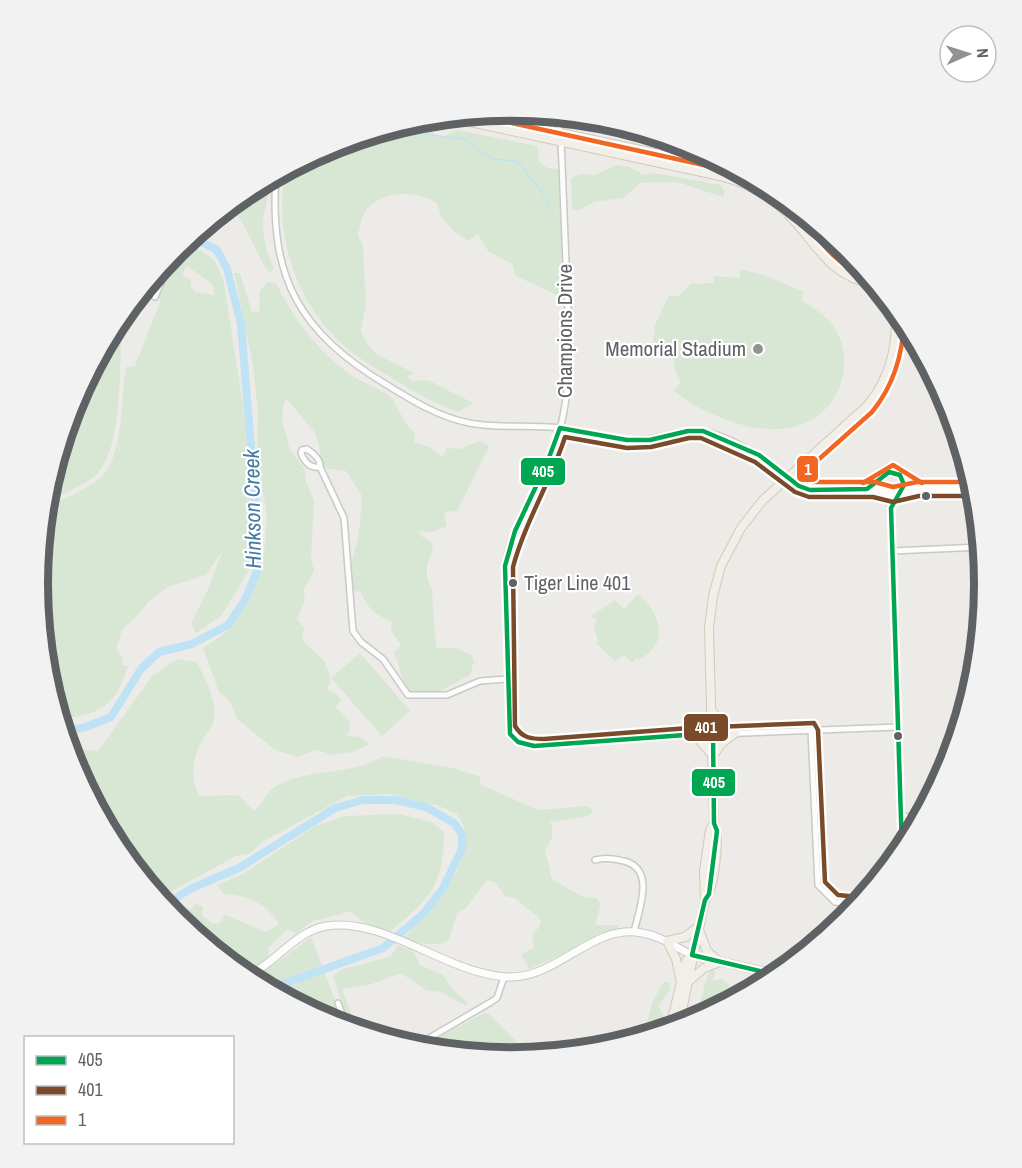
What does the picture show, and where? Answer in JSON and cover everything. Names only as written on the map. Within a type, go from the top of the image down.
[{"type":"main road","points":[[501,121],[742,182]]},
{"type":"main road","points":[[478,122],[705,164]]},
{"type":"main road","points":[[788,213],[832,266],[848,276],[857,277]]},
{"type":"main road","points":[[680,1015],[686,961],[692,955],[705,900],[704,871],[710,830],[714,823],[710,614],[717,579],[741,528],[763,500],[867,406],[882,384],[894,354],[895,325]]},
{"type":"main road","points":[[808,459],[806,476],[813,490]]},
{"type":"main road","points":[[712,711],[725,728],[735,733],[721,744],[713,756]]},
{"type":"main road","points":[[694,734],[713,756]]},
{"type":"main road","points":[[685,981],[667,941],[685,937],[698,927]]},
{"type":"main road","points":[[698,927],[707,951],[720,962]]},
{"type":"main road","points":[[692,955],[764,972]]},
{"type":"main road","points":[[673,1017],[685,981],[704,968],[720,962]]},
{"type":"street","name":"Champions Drive","points":[[558,124],[570,361],[567,394],[560,428],[548,465],[507,553],[504,582],[508,728],[513,739],[526,745],[552,746],[694,734],[898,727]]},
{"type":"street","points":[[658,154],[660,146]]},
{"type":"street","points":[[275,186],[274,207],[283,270],[312,326],[357,368],[436,413],[469,423],[560,428],[627,440],[650,440],[688,431],[703,431],[759,455],[787,477],[804,488],[813,490],[867,489],[898,493],[918,489],[964,489]]},
{"type":"street","points":[[155,297],[162,280]]},
{"type":"street","points":[[320,467],[344,518],[353,631],[361,642],[383,659],[408,695],[447,694],[480,681],[507,679]]},
{"type":"street","points":[[867,489],[882,480],[886,474],[893,472],[900,475],[904,482],[918,489]]},
{"type":"street","points":[[882,480],[891,507],[901,832]]},
{"type":"street","points":[[891,507],[904,482]]},
{"type":"street","points":[[892,551],[972,548]]},
{"type":"street","points":[[812,730],[819,885],[823,893],[835,902],[846,903]]},
{"type":"street","points":[[901,816],[911,817]]},
{"type":"street","points":[[595,860],[604,857],[632,863],[640,872],[644,884],[634,932]]},
{"type":"street","points":[[257,971],[307,933],[325,926],[360,926],[472,969],[504,977],[538,974],[599,939],[618,933],[634,932],[667,941],[692,955]]},
{"type":"street","points":[[428,1039],[497,998],[504,977]]},
{"type":"street","points":[[338,1003],[342,1015]]},
{"type":"green space","points":[[427,129],[436,135],[444,136],[457,130],[537,146],[539,162],[547,168],[559,169],[564,298],[516,276],[512,264],[488,251],[478,234],[469,241],[453,231],[441,216],[437,203],[429,199],[411,194],[391,195],[382,198],[367,209],[358,235],[363,246],[366,304],[361,330],[365,341],[376,354],[414,373],[408,376],[411,381],[428,380],[473,403],[458,412],[393,379],[359,357],[335,337],[318,318],[294,272],[287,247],[282,195],[284,181],[306,169],[362,146],[421,130]]},
{"type":"green space","points":[[616,165],[630,167],[644,175],[655,173],[720,185],[725,191],[723,197],[677,182],[640,183],[623,198],[594,202],[580,210],[572,209],[571,178],[580,174],[595,175]]},
{"type":"green space","points":[[268,190],[263,229],[269,258],[274,269],[269,273],[259,256],[236,212]]},
{"type":"green space","points":[[195,247],[214,260],[223,278],[243,404],[252,510],[249,570],[222,615],[196,633],[191,623],[209,587],[222,551],[206,575],[168,587],[148,602],[122,630],[116,649],[122,657],[123,666],[128,665],[119,690],[105,706],[96,711],[68,717],[57,674],[49,614],[49,554],[56,503],[99,479],[113,457],[120,427],[126,367],[135,366],[161,300],[156,297],[167,275]],"holes":[[[187,266],[213,285],[214,295],[196,292],[191,287],[191,280],[182,275]]]},
{"type":"green space","name":"Memorial Stadium","points":[[741,269],[770,277],[804,292],[801,300],[828,320],[841,342],[844,370],[835,397],[827,408],[803,424],[787,428],[753,427],[718,417],[702,409],[674,391],[681,382],[675,370],[672,348],[665,346],[664,349],[653,346],[655,325],[669,295],[678,297],[691,284],[713,283],[714,276],[739,278]]},
{"type":"green space","points":[[234,273],[240,273],[252,312],[259,312],[260,291],[267,282],[276,283],[299,322],[328,356],[351,375],[391,398],[414,432],[415,443],[429,447],[443,457],[446,448],[460,449],[480,441],[489,446],[457,511],[444,512],[447,526],[432,532],[420,531],[421,536],[431,542],[433,548],[427,565],[427,579],[432,590],[436,648],[456,648],[471,655],[474,661],[470,675],[438,692],[408,693],[394,653],[401,645],[391,631],[392,621],[372,610],[360,591],[353,592],[352,560],[359,533],[362,496],[346,471],[324,468],[316,434],[287,400],[284,403],[282,419],[290,450],[305,470],[305,479],[314,501],[311,558],[314,571],[303,590],[305,599],[297,619],[304,628],[302,640],[324,661],[331,678],[327,690],[337,694],[341,701],[335,707],[349,721],[350,731],[346,736],[361,737],[370,744],[353,752],[333,755],[316,750],[297,757],[275,750],[237,719],[230,701],[219,692],[203,648],[228,631],[249,601],[263,566],[267,515],[257,458],[258,412],[253,365]]},
{"type":"green space","points":[[122,334],[118,405],[111,447],[104,464],[95,476],[56,497],[64,464],[83,407],[110,352]]},
{"type":"green space","points":[[638,594],[656,618],[659,636],[649,653],[639,660],[637,658],[632,662],[623,655],[615,661],[596,643],[598,641],[594,627],[597,620],[591,616],[615,600],[624,609]]},
{"type":"green space","points":[[360,653],[410,711],[382,736],[331,678]]},
{"type":"green space","points":[[178,659],[197,662],[210,690],[214,704],[214,722],[199,746],[193,774],[199,796],[238,795],[255,811],[272,789],[284,782],[312,774],[356,767],[383,756],[452,768],[479,776],[481,785],[539,810],[585,806],[591,808],[593,813],[588,816],[550,822],[552,836],[545,850],[552,879],[583,897],[596,898],[601,904],[595,925],[618,925],[618,929],[529,969],[521,955],[534,947],[532,936],[541,924],[540,919],[515,898],[505,896],[496,883],[487,880],[466,908],[457,913],[449,940],[432,944],[404,938],[445,892],[466,849],[465,829],[457,814],[439,806],[390,794],[347,796],[264,841],[249,854],[236,856],[167,893],[144,866],[110,815],[79,749],[98,751],[153,675]]},
{"type":"green space","points":[[398,814],[432,822],[444,832],[441,866],[432,890],[424,901],[389,932],[370,927],[350,911],[322,918],[310,923],[296,934],[288,929],[268,948],[269,960],[254,969],[206,932],[179,906],[191,909],[195,904],[203,906],[202,915],[213,924],[220,923],[225,915],[266,932],[279,924],[268,910],[241,896],[224,894],[217,885],[243,874],[315,826],[345,816]]},
{"type":"green space","points":[[311,937],[341,1014],[279,985],[258,971],[272,966]]},
{"type":"green space","points":[[398,945],[414,952],[420,965],[442,974],[455,992],[468,1002],[467,1006],[440,992],[426,990],[401,973],[372,984],[342,989],[353,1019],[346,1016],[333,976],[342,969],[390,957]]},
{"type":"green space","points":[[712,969],[715,973],[713,981],[721,979],[728,984],[730,991],[699,1007],[707,978]]},
{"type":"green space","points":[[664,982],[669,982],[671,988],[659,1006],[663,1021],[646,1026],[653,1001]]},
{"type":"green space","points":[[484,1013],[489,1014],[523,1047],[481,1046],[433,1040]]},
{"type":"waterway","points":[[415,132],[464,139],[492,159],[517,161],[541,191],[553,213]]},
{"type":"waterway","name":"Hinkson Creek","points":[[72,729],[83,728],[111,717],[141,669],[159,652],[192,644],[228,625],[245,600],[257,571],[257,522],[241,324],[227,269],[217,250],[200,242]]},
{"type":"waterway","name":"Hinkson Creek","points":[[173,900],[190,889],[239,868],[335,808],[363,800],[396,800],[426,807],[454,823],[462,834],[462,849],[442,890],[423,914],[383,948],[279,985]]},
{"type":"transit line","name":"1","points":[[504,121],[711,167]]},
{"type":"transit line","name":"1","points":[[814,234],[845,264]]},
{"type":"transit line","name":"1","points":[[903,337],[896,369],[880,402],[872,412],[800,476],[812,482],[875,482],[893,487],[917,482],[962,482]]},
{"type":"transit line","name":"405","points":[[763,972],[692,955],[705,900],[709,894],[717,831],[714,823],[713,733],[534,746],[518,742],[510,734],[505,566],[515,531],[547,463],[560,428],[627,440],[650,440],[688,431],[703,431],[759,455],[799,486],[810,490],[867,489],[889,472],[900,475],[904,485],[891,508],[901,833]]},
{"type":"transit line","name":"401","points":[[852,896],[838,895],[825,882],[818,730],[814,723],[689,728],[544,739],[531,738],[521,733],[515,726],[513,567],[524,534],[565,437],[627,448],[651,447],[689,438],[701,438],[755,462],[795,492],[809,497],[873,497],[893,502],[919,496],[965,496]]},
{"type":"transit line","name":"1","points":[[863,483],[893,465],[922,483]]},
{"type":"place","name":"Memorial Stadium","points":[[758,349]]},
{"type":"place","name":"Tiger Line 401","points":[[513,583]]}]
